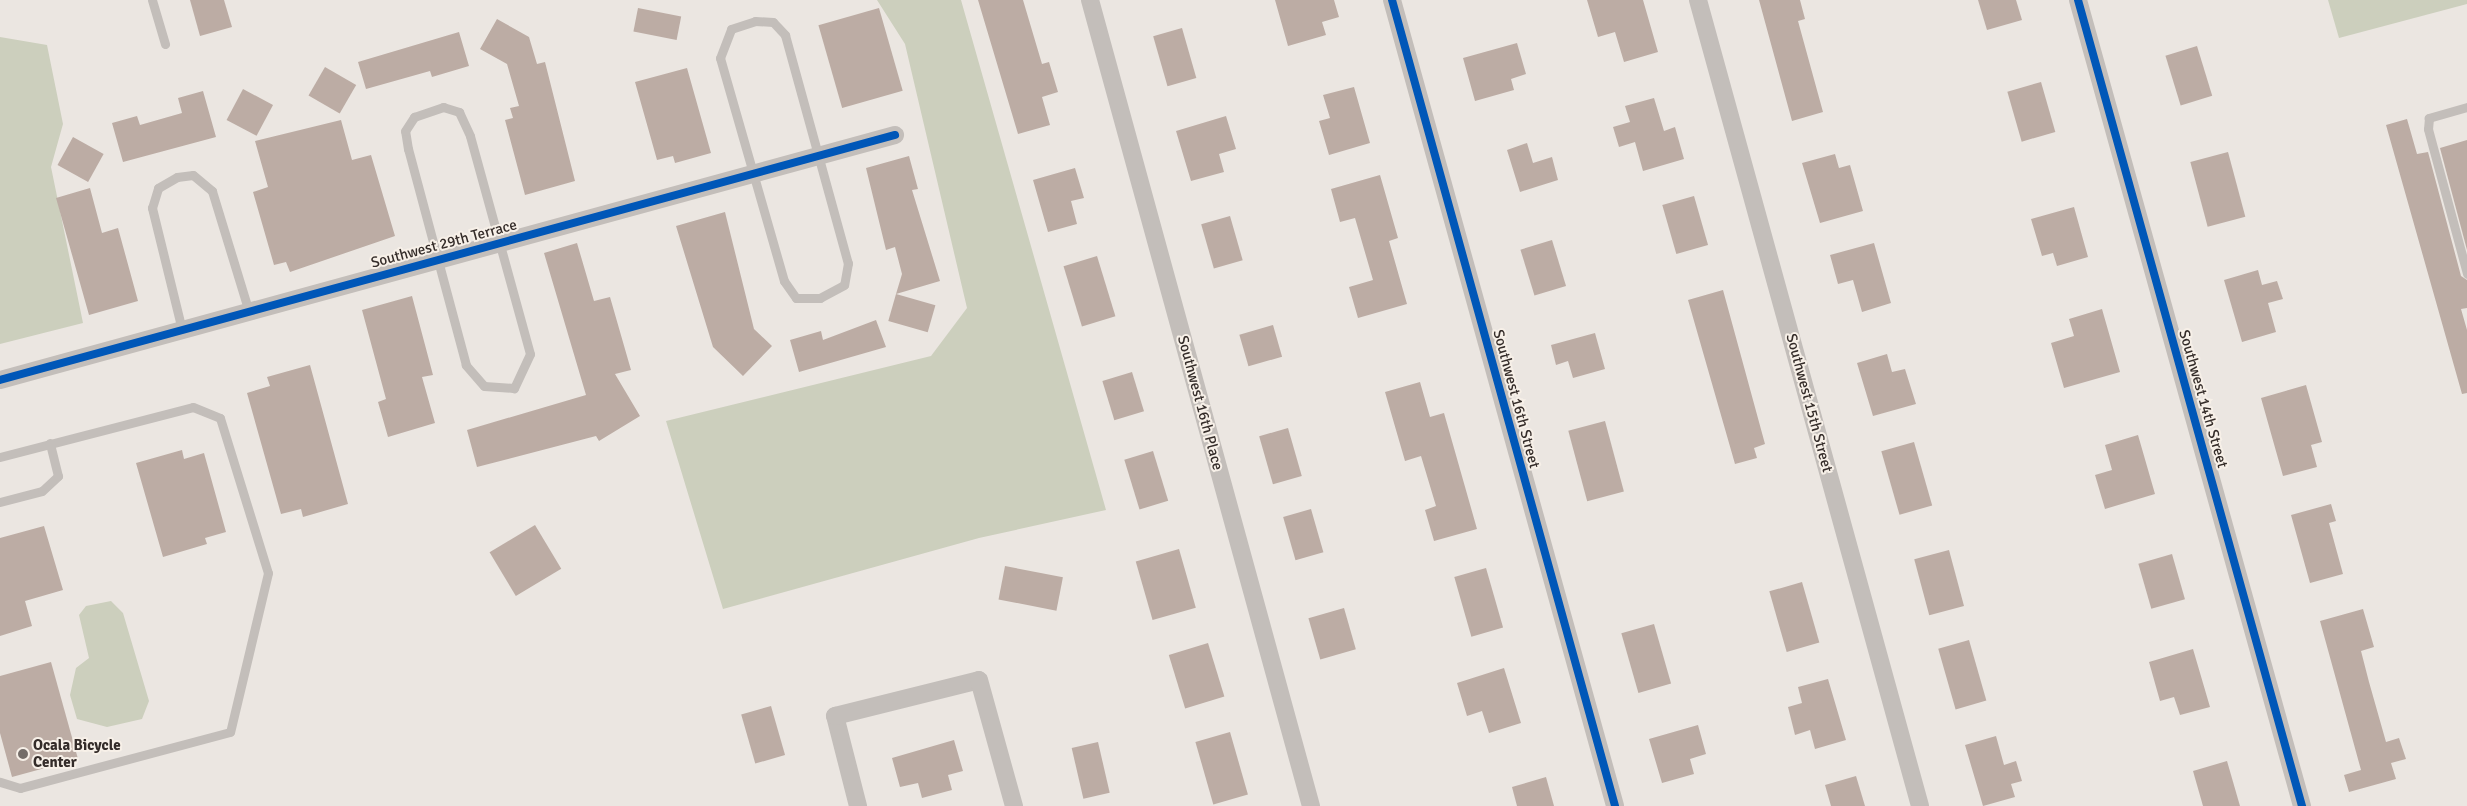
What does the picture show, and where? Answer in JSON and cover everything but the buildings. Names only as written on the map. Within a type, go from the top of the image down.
[{"type":"street","name":"Southwest 16th Place","points":[[1090,0],[1311,806]]},
{"type":"street","name":"Southwest 16th Street","points":[[1392,0],[1615,806]]},
{"type":"street","name":"Southwest 15th Street","points":[[1698,0],[1920,806]]},
{"type":"street","name":"Southwest 14th Street","points":[[2078,0],[2302,806]]},
{"type":"street","name":"Southwest 29th Terrace","points":[[0,380],[895,135]]},
{"type":"street","points":[[858,806],[835,716],[979,680],[1014,806]]},
{"type":"lane","points":[[152,0],[164,44]]},
{"type":"lane","points":[[754,21],[774,22],[785,35],[848,263],[844,285],[820,298],[796,298],[784,281],[752,174],[720,58],[731,29],[754,21]]},
{"type":"lane","points":[[443,107],[460,112],[500,243],[530,354],[514,388],[484,386],[466,365],[405,131],[414,117],[443,107]]},
{"type":"lane","points":[[2467,107],[2428,118],[2428,129],[2467,274]]},
{"type":"lane","points":[[182,330],[152,208],[158,188],[177,177],[194,175],[212,190],[250,312]]},
{"type":"lane","points":[[0,457],[193,407],[220,418],[268,573],[230,732],[20,788],[0,782]]},
{"type":"lane","points":[[0,502],[42,491],[58,476],[50,444]]},
{"type":"green space","points":[[877,0],[961,0],[1106,510],[979,538],[723,609],[666,421],[931,356],[967,308],[905,44]]},
{"type":"green space","points":[[2328,0],[2467,0],[2467,4],[2339,38]]},
{"type":"green space","points":[[0,37],[47,45],[63,124],[51,167],[83,323],[0,344]]},
{"type":"green space","points":[[111,601],[123,613],[149,701],[142,719],[107,727],[77,719],[70,695],[76,668],[89,658],[79,615],[86,606]]},
{"type":"cycle path","points":[[1392,0],[1615,806]]},
{"type":"cycle path","points":[[2078,0],[2302,806]]},
{"type":"cycle path","points":[[0,380],[895,135]]},
{"type":"place","name":"Ocala Bicycle Center","points":[[23,754]]}]
